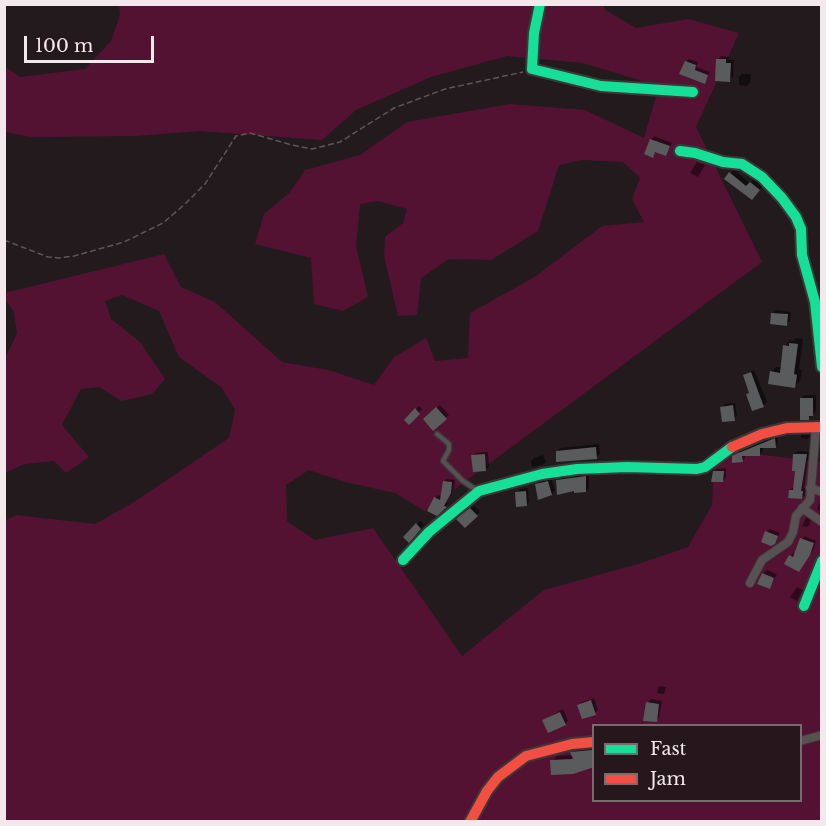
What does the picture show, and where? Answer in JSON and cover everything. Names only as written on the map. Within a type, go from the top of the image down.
[{"type":"street","points":[[540,4],[534,33],[532,69],[601,86],[693,92]]},
{"type":"street","points":[[680,151],[723,162],[742,164],[762,177],[796,217],[801,229],[802,255],[815,302],[822,367]]},
{"type":"street","points":[[403,560],[429,532],[479,491],[542,474],[577,469],[627,467],[698,469],[732,447],[762,434],[787,428],[819,427],[809,501],[796,516],[793,532],[788,542],[762,560],[750,583]]},
{"type":"street","points":[[810,488],[822,492]]},
{"type":"street","points":[[802,508],[822,522]]},
{"type":"street","points":[[804,606],[822,561]]},
{"type":"street","points":[[802,741],[822,735]]},
{"type":"street","points":[[470,822],[487,791],[498,777],[526,756],[572,744],[592,742]]},
{"type":"lane","points":[[437,434],[449,444],[449,450],[443,461],[464,481],[479,491]]},
{"type":"path","points":[[4,240],[48,257],[59,258],[124,242],[163,223],[185,204],[204,184],[236,136],[250,133],[292,146],[312,149],[340,142],[394,108],[445,89],[532,69]]},
{"type":"shaded area","points":[[119,4],[603,4],[605,10],[636,28],[688,19],[739,33],[696,127],[762,262],[425,511],[395,493],[345,482],[309,470],[286,485],[287,521],[315,540],[373,528],[462,656],[544,590],[638,564],[688,547],[712,505],[715,449],[821,462],[821,821],[5,821],[4,521],[16,515],[95,524],[134,502],[229,438],[235,410],[222,388],[179,357],[159,311],[122,295],[105,301],[111,319],[140,342],[165,379],[152,394],[121,401],[99,387],[81,389],[62,425],[89,457],[66,473],[54,461],[24,464],[5,473],[5,358],[17,334],[14,312],[5,299],[5,293],[164,254],[181,287],[215,302],[282,362],[328,370],[374,385],[394,357],[426,338],[435,361],[468,358],[470,313],[536,276],[602,226],[644,222],[632,199],[640,178],[623,162],[583,160],[559,165],[538,231],[491,260],[449,259],[421,278],[417,315],[398,316],[384,256],[385,237],[403,223],[407,209],[378,201],[360,204],[356,246],[368,297],[343,311],[314,304],[311,258],[255,244],[264,214],[290,192],[305,170],[360,155],[407,122],[510,104],[585,110],[644,138],[659,86],[583,63],[507,56],[431,77],[356,110],[322,140],[200,131],[136,136],[31,137],[5,132],[5,67],[20,77],[85,69],[111,41],[120,15]]},
{"type":"building","points":[[716,59],[726,59],[726,63],[731,63],[730,82],[715,81]]},
{"type":"building","points":[[685,61],[696,65],[695,70],[708,75],[705,84],[679,74]]},
{"type":"building","points":[[650,139],[670,146],[666,156],[655,152],[653,158],[644,154]]},
{"type":"building","points":[[729,172],[746,186],[750,182],[760,190],[752,200],[724,179]]},
{"type":"building","points":[[771,313],[788,314],[787,326],[770,324]]},
{"type":"building","points":[[789,343],[798,344],[794,374],[797,375],[795,388],[768,384],[770,371],[780,373],[783,345],[789,346]]},
{"type":"building","points":[[751,372],[764,407],[752,411],[743,375]]},
{"type":"building","points":[[800,398],[813,398],[813,416],[809,416],[809,420],[800,420]]},
{"type":"building","points":[[733,405],[735,421],[722,422],[720,407]]},
{"type":"building","points":[[436,407],[447,419],[433,431],[423,419]]},
{"type":"building","points":[[415,408],[420,414],[409,425],[404,420]]},
{"type":"building","points":[[775,438],[776,448],[760,448],[760,456],[742,456],[743,462],[732,463],[732,456]]},
{"type":"building","points":[[596,447],[597,459],[556,462],[556,451]]},
{"type":"building","points":[[485,454],[486,471],[473,472],[471,455]]},
{"type":"building","points":[[793,454],[807,454],[801,491],[803,491],[802,499],[788,498],[789,490],[793,490],[795,471],[792,471]]},
{"type":"building","points":[[713,471],[724,471],[723,482],[711,482]]},
{"type":"building","points":[[586,476],[586,492],[574,493],[574,491],[557,495],[556,480]]},
{"type":"building","points":[[443,481],[452,482],[451,493],[444,506],[447,507],[437,516],[427,511],[434,497],[440,500]]},
{"type":"building","points":[[548,481],[552,495],[538,500],[535,484]]},
{"type":"building","points":[[526,491],[527,506],[516,507],[515,492]]},
{"type":"building","points":[[470,508],[478,516],[465,528],[456,519]]},
{"type":"building","points":[[416,523],[421,529],[409,543],[403,537]]},
{"type":"building","points":[[765,531],[778,536],[775,544],[771,546],[761,542]]},
{"type":"building","points":[[800,538],[814,543],[810,555],[799,572],[784,564],[789,555],[793,557]]},
{"type":"building","points":[[762,573],[774,578],[770,589],[757,584]]},
{"type":"building","points":[[591,700],[596,715],[582,719],[577,705]]},
{"type":"building","points":[[646,702],[659,704],[657,722],[643,721]]},
{"type":"building","points":[[560,712],[566,725],[548,733],[542,720]]},
{"type":"building","points":[[592,750],[592,768],[573,774],[551,775],[550,760],[573,759],[570,752]]},
{"type":"traffic: fast","points":[[540,4],[534,33],[532,69],[601,86],[693,92]]},
{"type":"traffic: fast","points":[[680,151],[723,162],[742,164],[762,177],[796,217],[801,229],[802,255],[815,302],[822,367]]},
{"type":"traffic: fast","points":[[403,560],[429,532],[479,491],[542,474],[577,469],[627,467],[697,469],[705,467],[732,447]]},
{"type":"traffic: fast","points":[[804,606],[822,561]]},
{"type":"traffic: jam","points":[[732,447],[762,434],[787,428],[822,427]]},
{"type":"traffic: jam","points":[[470,822],[487,791],[498,777],[526,756],[572,744],[592,742]]}]
